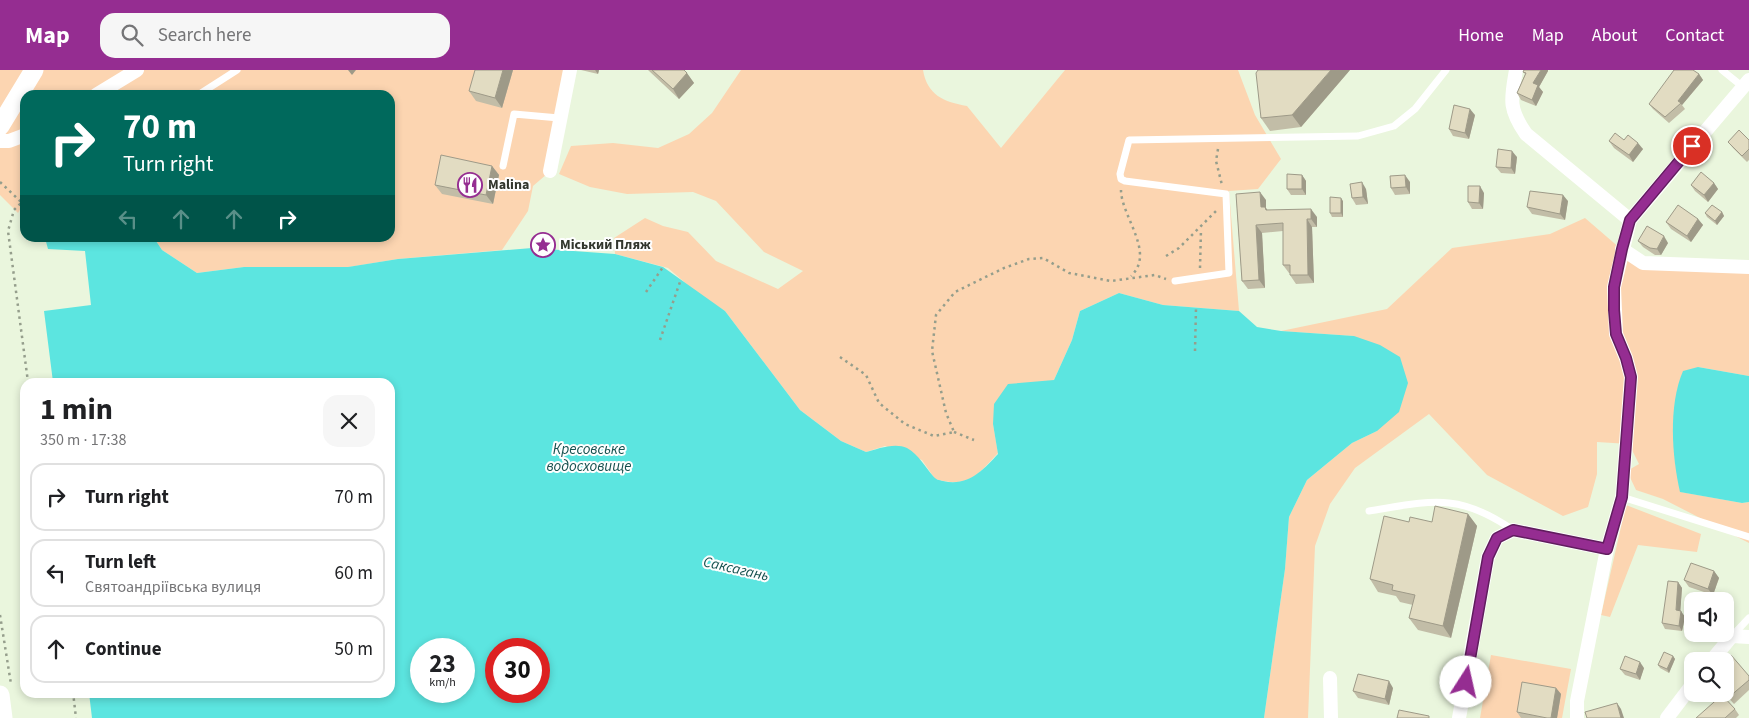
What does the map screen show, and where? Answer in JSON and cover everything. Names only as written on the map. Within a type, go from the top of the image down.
[{"type":"main road","points":[[22,90],[34,70]]},
{"type":"main road","points":[[0,126],[20,93]]},
{"type":"main road","points":[[3,718],[6,693]]},
{"type":"street","points":[[104,90],[137,70]]},
{"type":"street","points":[[550,171],[570,70]]},
{"type":"street","points":[[1516,70],[1512,96],[1514,116],[1526,134],[1630,220]]},
{"type":"street","points":[[1577,718],[1577,700],[1607,549],[1622,497],[1631,377],[1626,358],[1616,334],[1614,310],[1614,287],[1622,249],[1630,220],[1746,84]]},
{"type":"street","points":[[0,141],[9,141],[20,137]]},
{"type":"street","points":[[1622,249],[1642,263],[1749,267]]},
{"type":"street","points":[[1459,718],[1488,557],[1497,538],[1513,530],[1607,549]]},
{"type":"street","points":[[1734,636],[1749,637]]},
{"type":"street","points":[[1719,652],[1727,642]]},
{"type":"street","points":[[1330,678],[1331,718]]},
{"type":"street","points":[[1667,718],[1684,696]]},
{"type":"lane","points":[[206,90],[237,70]]},
{"type":"lane","points":[[1175,281],[1229,273],[1226,194],[1121,179],[1120,174],[1129,140],[1358,136],[1394,126],[1415,108],[1446,70]]},
{"type":"lane","points":[[1722,70],[1746,84]]},
{"type":"lane","points":[[503,166],[514,114],[559,118]]},
{"type":"lane","points":[[1622,497],[1749,537]]},
{"type":"lane","points":[[1369,511],[1434,501],[1467,506],[1492,516],[1513,530]]},
{"type":"lane","points":[[1734,634],[1749,618]]},
{"type":"path","points":[[1222,138],[1216,161],[1223,194]]},
{"type":"path","points":[[1121,179],[1121,195],[1135,232],[1140,258],[1138,268],[1130,277]]},
{"type":"path","points":[[0,182],[20,201]]},
{"type":"path","points":[[1166,256],[1201,227],[1226,202]]},
{"type":"path","points":[[20,203],[14,210],[8,231],[27,378]]},
{"type":"path","points":[[1200,278],[1198,255],[1201,227]]},
{"type":"path","points":[[954,432],[946,412],[932,352],[936,315],[954,292],[1004,268],[1029,259],[1043,258],[1069,273],[1083,277],[1111,281],[1155,275],[1175,281]]},
{"type":"path","points":[[646,292],[664,267]]},
{"type":"path","points":[[660,340],[681,280]]},
{"type":"path","points":[[1195,351],[1196,308]]},
{"type":"path","points":[[840,357],[866,375],[879,403],[905,424],[934,436],[954,432],[974,440]]},
{"type":"path","points":[[0,614],[6,693]]},
{"type":"path","points":[[74,698],[76,718]]},
{"type":"shaded area","points":[[0,70],[570,70],[547,174],[533,186],[528,211],[502,250],[398,259],[349,267],[244,267],[197,273],[162,250],[157,242],[395,242],[395,90],[20,90],[20,210],[18,213],[0,195]]},
{"type":"shaded area","points":[[741,70],[923,70],[928,86],[938,96],[967,106],[1001,148],[1065,70],[1238,70],[1255,115],[1281,159],[1258,189],[1229,191],[1239,311],[1163,305],[1119,293],[1080,311],[1072,340],[1054,380],[993,424],[998,453],[977,474],[964,481],[956,482],[935,479],[922,460],[885,446],[866,452],[841,441],[800,410],[725,311],[697,293],[668,268],[615,254],[614,238],[645,218],[663,226],[688,232],[716,261],[778,289],[803,271],[764,252],[716,201],[693,192],[627,194],[590,187],[559,174],[571,146],[613,143],[658,148],[689,134],[712,113]]},
{"type":"shaded area","points":[[1585,218],[1621,249],[1643,263],[1749,267],[1749,376],[1698,367],[1681,492],[1742,503],[1749,502],[1749,543],[1663,499],[1636,490],[1627,471],[1639,464],[1629,444],[1597,442],[1597,474],[1588,507],[1563,516],[1487,475],[1429,414],[1355,468],[1330,504],[1315,546],[1308,718],[1264,718],[1285,569],[1289,517],[1307,480],[1352,443],[1377,431],[1354,336],[1281,331],[1387,309],[1452,248],[1550,234]]},
{"type":"shaded area","points":[[1626,505],[1701,534],[1697,552],[1638,545],[1610,617],[1601,615]]},
{"type":"shaded area","points":[[1491,655],[1571,669],[1562,718],[1480,718]]},
{"type":"water","name":"Кресовське водосховище","points":[[46,242],[157,242],[162,250],[197,273],[244,267],[348,267],[398,259],[532,248],[615,254],[663,267],[725,311],[800,410],[841,441],[866,452],[892,446],[902,446],[911,451],[935,478],[952,482],[960,482],[974,476],[998,454],[993,424],[994,404],[1008,384],[1054,380],[1072,340],[1080,311],[1119,293],[1163,305],[1239,311],[1257,327],[1281,331],[1354,336],[1380,345],[1400,357],[1408,383],[1399,412],[1377,431],[1352,443],[1307,480],[1289,517],[1285,569],[1264,718],[92,718],[90,698],[395,698],[395,378],[52,378],[44,311],[91,305],[85,251],[48,249]]},
{"type":"water","points":[[1698,367],[1749,376],[1749,502],[1742,503],[1680,492],[1673,448],[1675,400],[1683,371]]},
{"type":"building","points":[[475,70],[503,70],[495,98],[469,91]]},
{"type":"building","points":[[652,70],[684,70],[687,73],[673,89]]},
{"type":"building","points":[[1258,70],[1331,70],[1292,115],[1261,118],[1256,73]]},
{"type":"building","points":[[1524,70],[1541,70],[1533,83],[1538,85],[1532,100],[1517,93],[1526,73],[1523,72]]},
{"type":"building","points":[[1674,70],[1693,70],[1699,74],[1678,101],[1681,103],[1665,117],[1649,104]]},
{"type":"building","points":[[1454,105],[1470,109],[1465,133],[1449,129]]},
{"type":"building","points":[[1739,130],[1749,140],[1749,149],[1742,156],[1728,142]]},
{"type":"building","points":[[1615,133],[1624,140],[1628,135],[1638,143],[1629,155],[1609,141]]},
{"type":"building","points":[[1498,149],[1512,151],[1511,168],[1496,167]]},
{"type":"building","name":"Malina","points":[[441,155],[492,166],[486,195],[435,185]]},
{"type":"building","points":[[1701,172],[1714,183],[1704,195],[1691,185]]},
{"type":"building","points":[[1287,174],[1302,175],[1302,189],[1287,189]]},
{"type":"building","points":[[1405,175],[1406,187],[1391,188],[1390,176]]},
{"type":"building","points":[[1362,182],[1363,197],[1352,198],[1350,184]]},
{"type":"building","points":[[1468,186],[1480,186],[1479,203],[1468,202]]},
{"type":"building","points":[[1530,191],[1563,195],[1560,214],[1527,207]]},
{"type":"building","points":[[1260,192],[1261,207],[1265,207],[1266,210],[1311,209],[1311,219],[1307,219],[1308,275],[1290,275],[1290,265],[1283,265],[1283,223],[1256,225],[1259,280],[1242,281],[1236,194]]},
{"type":"building","points":[[1330,197],[1341,198],[1341,213],[1330,213]]},
{"type":"building","points":[[1678,205],[1698,219],[1687,236],[1666,222]]},
{"type":"building","points":[[1712,205],[1722,212],[1715,221],[1705,213]]},
{"type":"building","points":[[1647,226],[1664,236],[1657,249],[1650,248],[1638,241]]},
{"type":"building","points":[[1435,506],[1468,514],[1443,626],[1409,618],[1415,595],[1392,590],[1393,585],[1370,579],[1384,516],[1409,522],[1410,517],[1432,522]]},
{"type":"building","points":[[1691,563],[1714,571],[1708,589],[1684,580]]},
{"type":"building","points":[[1668,581],[1678,582],[1676,610],[1681,611],[1679,626],[1662,623]]},
{"type":"building","points":[[1664,652],[1673,656],[1667,669],[1658,665]]},
{"type":"building","points":[[1625,656],[1640,662],[1636,674],[1620,669]]},
{"type":"building","points":[[1734,658],[1749,676],[1749,680],[1734,693]]},
{"type":"building","points":[[1358,674],[1389,681],[1385,699],[1353,691]]},
{"type":"building","points":[[1522,682],[1556,688],[1551,718],[1517,712]]},
{"type":"building","points":[[1714,702],[1728,702],[1735,709],[1725,718],[1696,718]]},
{"type":"building","points":[[1617,703],[1621,718],[1587,718],[1585,712]]},
{"type":"building","points":[[1399,710],[1429,716],[1429,718],[1397,718]]},
{"type":"place","name":"Malina","points":[[470,185]]},
{"type":"place","name":"Міський Пляж","points":[[543,245]]},
{"type":"route","points":[[1466,682],[1488,557],[1497,538],[1505,532],[1513,530],[1607,549],[1622,497],[1631,377],[1626,358],[1616,334],[1614,310],[1614,287],[1624,236],[1630,220],[1692,146]]},
{"type":"water label","name":"Саксагань","points":[[736,569]]}]
